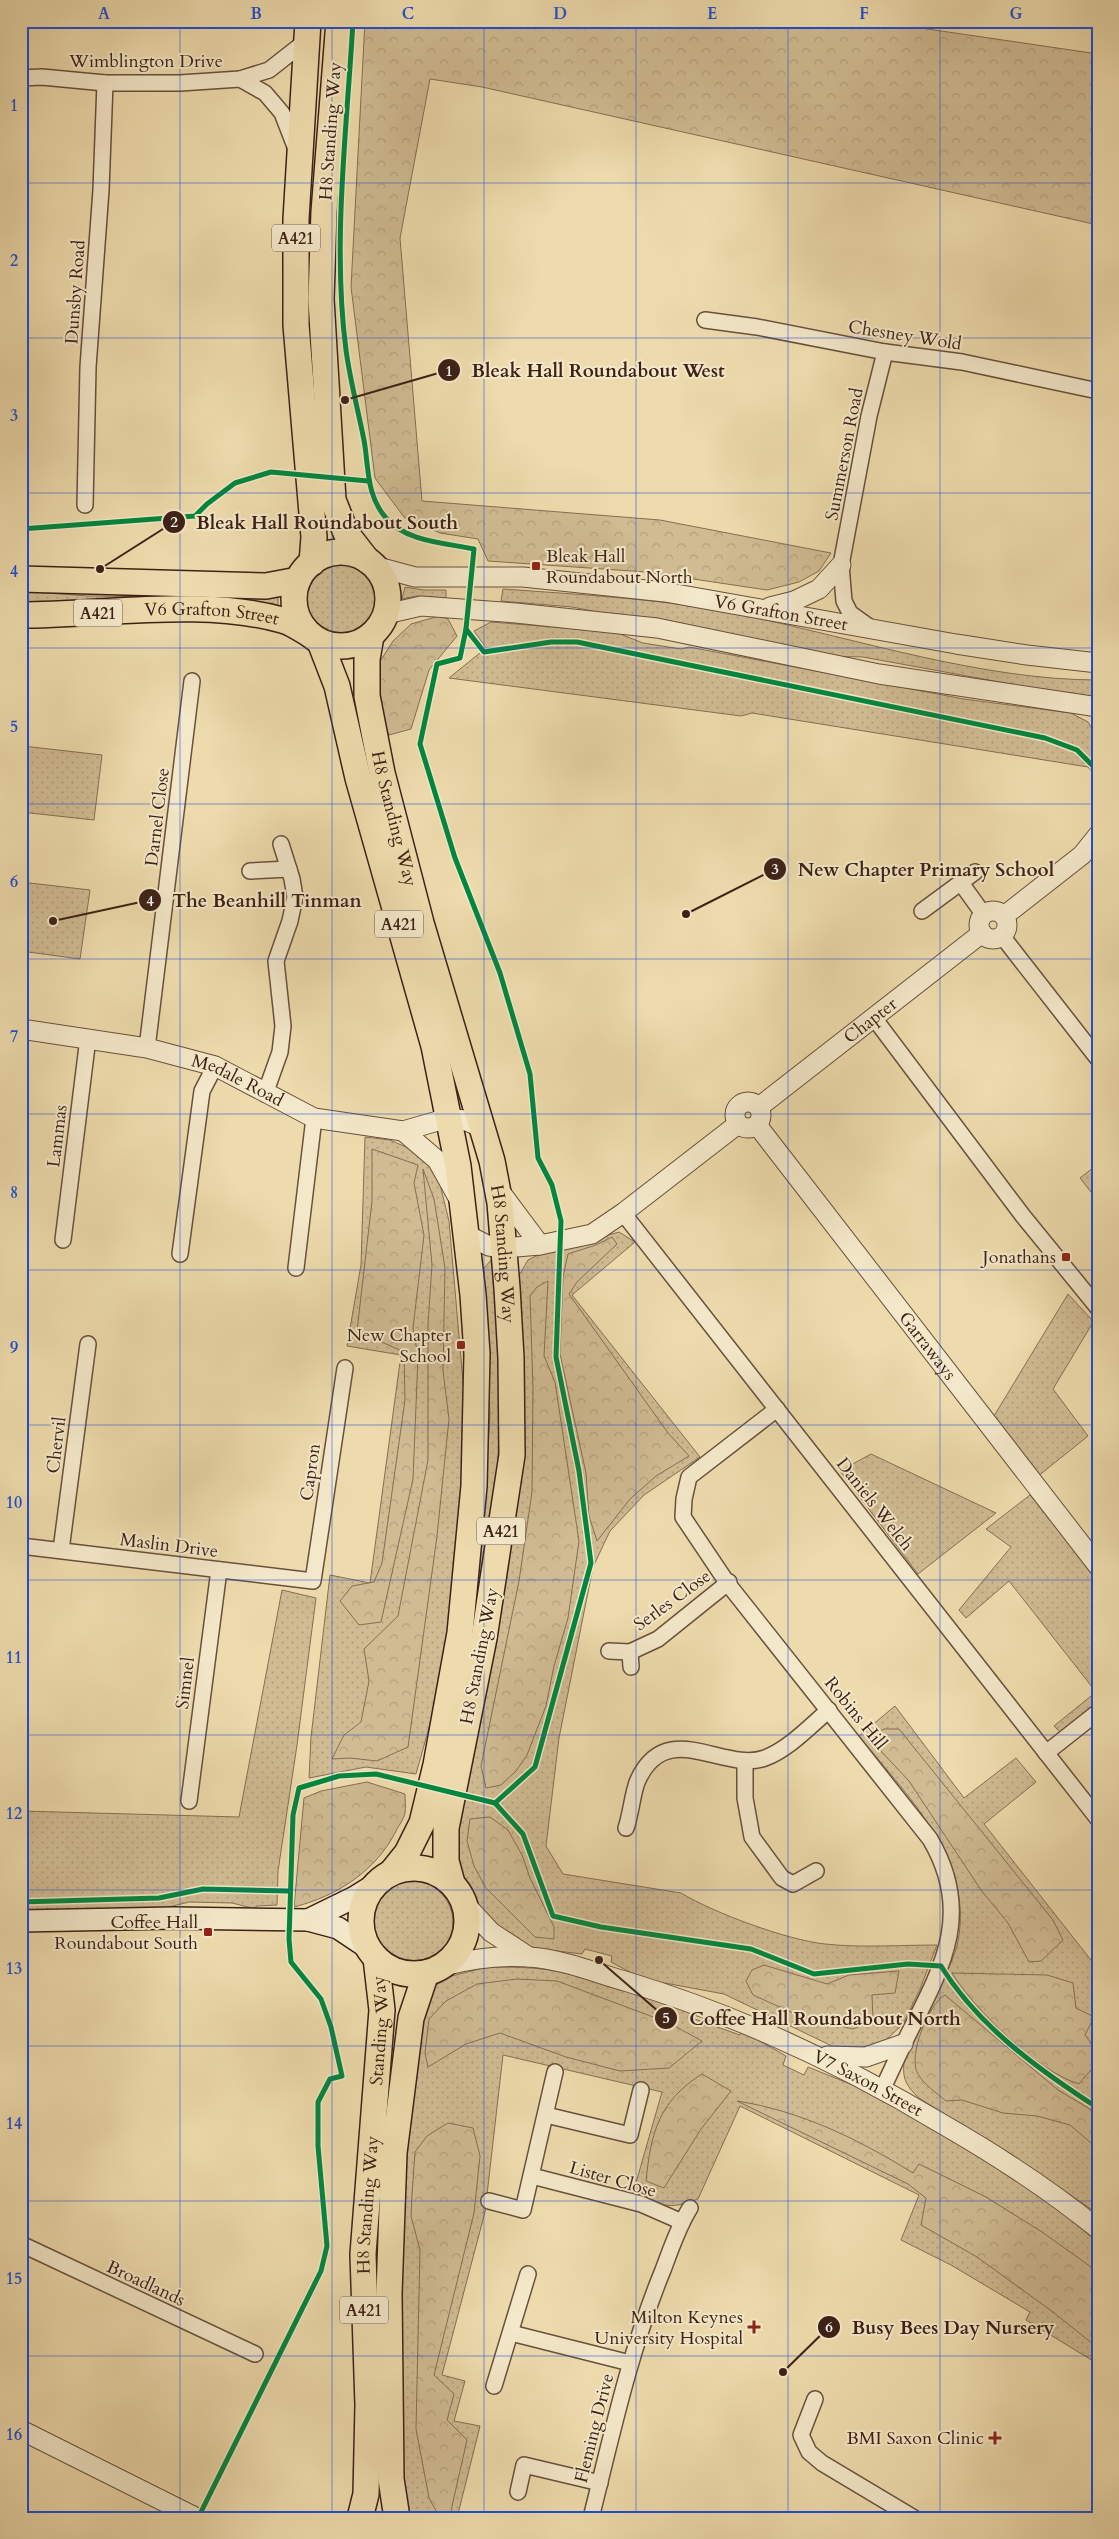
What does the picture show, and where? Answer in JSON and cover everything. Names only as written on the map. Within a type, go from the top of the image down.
[{"type":"highway","name":"H8 Standing Way","points":[[305,571],[322,501],[319,453],[324,212],[339,21]]},
{"type":"highway","name":"H8 Standing Way","points":[[307,31],[296,219],[296,325],[319,453]]},
{"type":"highway","name":"H8 Standing Way","points":[[322,501],[370,563]]},
{"type":"highway","name":"A421","points":[[339,552],[354,554],[370,563],[382,576],[387,588],[386,614],[380,626],[359,643],[346,646],[333,646],[315,638],[300,623],[295,609],[294,594],[305,571],[324,556],[339,552]]},
{"type":"highway","name":"V6 Grafton Street","points":[[21,579],[266,586],[305,571]]},
{"type":"highway","name":"V6 Grafton Street","points":[[21,615],[207,609],[256,614],[284,620],[315,638]]},
{"type":"highway","name":"H8 Standing Way","points":[[370,636],[366,676],[372,726],[370,776],[434,1046],[465,1122],[492,1161],[501,1197],[496,1247],[511,1358],[512,1455],[484,1638],[446,1768],[407,1853],[383,1878]]},
{"type":"highway","name":"H8 Standing Way","points":[[315,638],[337,686],[348,731],[370,776],[421,922],[467,1077],[465,1122],[452,1168],[464,1218],[473,1295],[477,1354],[474,1486],[446,1768],[448,1818],[446,1828],[446,1861],[452,1883]]},
{"type":"highway","points":[[473,1295],[496,1247]]},
{"type":"highway","name":"A421","points":[[372,1953],[363,1935],[361,1921],[365,1901],[383,1878],[407,1868],[423,1868],[439,1873],[452,1883],[465,1904],[468,1918],[464,1939],[453,1957],[434,1969]]},
{"type":"highway","points":[[372,1953],[399,1972],[434,1969]]},
{"type":"highway","name":"Standing Way","points":[[372,1953],[382,2010],[379,2055],[387,2104]]},
{"type":"highway","name":"Standing Way","points":[[387,2104],[407,2061],[411,2018],[434,1969]]},
{"type":"highway","name":"H8 Standing Way","points":[[360,2518],[366,2494],[368,2405],[363,2254],[387,2104]]},
{"type":"highway","name":"H8 Standing Way","points":[[387,2104],[394,2153],[389,2294],[391,2479],[397,2518]]},
{"type":"main road","points":[[306,1920],[355,1897],[383,1878]]},
{"type":"main road","points":[[21,1921],[259,1918],[306,1920],[338,1928],[372,1953]]},
{"type":"street","name":"Wimblington Drive","points":[[21,78],[42,77],[105,83],[180,84],[240,80],[269,70],[307,31]]},
{"type":"street","name":"Wimblington Drive","points":[[240,80],[265,93],[282,114],[300,159]]},
{"type":"street","name":"Dunsby Road","points":[[85,505],[88,366],[101,190],[105,83]]},
{"type":"street","name":"Chesney Wold","points":[[705,320],[757,327],[885,352],[962,362],[1098,391]]},
{"type":"street","name":"Summerson Road","points":[[872,628],[850,614],[844,601],[841,565],[869,416],[885,352]]},
{"type":"street","name":"V6 Grafton Street","points":[[370,563],[415,577],[523,577],[665,592],[1027,655],[1098,663]]},
{"type":"street","points":[[764,608],[794,601],[819,589],[841,565]]},
{"type":"street","points":[[386,614],[421,606],[496,611],[656,628],[879,674],[1092,706],[1098,722]]},
{"type":"street","name":"Darnel Close","points":[[147,1048],[192,681]]},
{"type":"street","points":[[1004,916],[1082,856],[1098,835]]},
{"type":"street","points":[[266,1094],[280,1052],[283,1026],[276,961],[290,921],[295,897],[281,844]]},
{"type":"street","points":[[250,871],[289,869]]},
{"type":"street","points":[[922,911],[975,872]]},
{"type":"street","points":[[961,883],[983,924],[993,939],[1002,936],[1007,924],[1004,916],[996,912],[983,924]]},
{"type":"street","name":"Chapter","points":[[496,1247],[540,1244],[592,1234],[751,1119],[874,1018],[983,924]]},
{"type":"street","points":[[1002,936],[1098,1059]]},
{"type":"street","points":[[874,1018],[1023,1216],[1098,1308]]},
{"type":"street","name":"Medale Road","points":[[21,1029],[147,1048],[215,1066],[314,1118],[403,1131],[465,1122]]},
{"type":"street","name":"Lammas","points":[[63,1240],[88,1038]]},
{"type":"street","points":[[180,1254],[202,1091],[215,1066]]},
{"type":"street","points":[[296,1268],[314,1118]]},
{"type":"street","name":"Garraways","points":[[751,1119],[1098,1566]]},
{"type":"street","points":[[403,1131],[452,1168]]},
{"type":"street","points":[[501,1197],[540,1244]]},
{"type":"street","name":"Daniels Welch","points":[[623,1213],[1098,1819]]},
{"type":"street","points":[[464,1218],[496,1247]]},
{"type":"street","name":"Chervil","points":[[61,1550],[88,1344]]},
{"type":"street","name":"Capron","points":[[313,1581],[345,1368]]},
{"type":"street","name":"Robins Hill","points":[[777,1409],[689,1477],[684,1499],[683,1517],[729,1582],[930,1839],[945,1866],[952,1908],[951,1933],[941,1966],[883,2088]]},
{"type":"street","name":"Maslin Drive","points":[[21,1546],[313,1581]]},
{"type":"street","name":"Simnel","points":[[189,1801],[219,1570]]},
{"type":"street","name":"Serles Close","points":[[609,1651],[630,1652],[658,1639],[729,1582]]},
{"type":"street","points":[[630,1652],[631,1667]]},
{"type":"street","points":[[626,1828],[637,1781],[647,1764],[662,1753],[682,1748],[705,1751],[745,1761],[764,1758],[780,1750],[829,1710]]},
{"type":"street","points":[[1046,1754],[1098,1712]]},
{"type":"street","points":[[745,1761],[745,1798],[752,1837],[782,1878],[793,1884],[816,1872]]},
{"type":"street","name":"V7 Saxon Street","points":[[465,1904],[491,1932],[529,1957]]},
{"type":"street","name":"V7 Saxon Street","points":[[434,1969],[474,1958],[529,1957],[589,1970],[697,2004],[746,2023],[883,2088],[997,2156],[1098,2229]]},
{"type":"street","points":[[819,2056],[866,2056],[903,2044]]},
{"type":"street","points":[[489,2201],[523,2210],[555,2072]]},
{"type":"street","points":[[546,2115],[630,2134],[641,2090]]},
{"type":"street","name":"Lister Close","points":[[532,2176],[641,2204],[682,2222]]},
{"type":"street","name":"Fleming Drive","points":[[591,2518],[630,2363],[649,2305],[682,2222],[690,2208]]},
{"type":"street","name":"Broadlands","points":[[21,2244],[106,2286],[256,2354]]},
{"type":"street","points":[[494,2386],[528,2274]]},
{"type":"street","points":[[511,2333],[630,2363]]},
{"type":"street","points":[[815,2399],[801,2435],[810,2452],[822,2463],[914,2518]]},
{"type":"street","points":[[21,2430],[197,2518]]},
{"type":"street","points":[[518,2492],[524,2465],[600,2483]]},
{"type":"green space","points":[[365,21],[873,21],[1098,54],[1098,225],[482,87],[430,79],[400,238],[422,501],[660,520],[831,553],[819,571],[799,582],[767,590],[646,572],[488,561],[478,539],[440,533],[404,517],[375,478],[351,287]]},
{"type":"green space","points":[[343,565],[357,568],[369,576],[377,588],[380,602],[377,616],[369,628],[357,636],[343,639],[329,636],[317,628],[309,616],[306,602],[309,588],[317,576],[329,568]]},
{"type":"green space","points":[[405,587],[424,590],[446,590],[446,598],[417,596],[402,599]]},
{"type":"green space","points":[[503,589],[626,598],[688,605],[748,616],[967,666],[1055,678],[1098,680],[1098,700],[863,657],[822,656],[572,607],[501,601]]},
{"type":"green space","points":[[21,591],[88,596],[172,597],[21,608]]},
{"type":"green space","points":[[278,591],[278,611],[215,605],[214,596]]},
{"type":"green space","points":[[439,616],[448,619],[457,636],[429,670],[411,729],[389,735],[375,699],[379,663],[393,641],[411,624]]},
{"type":"green space","points":[[491,622],[615,632],[643,643],[681,649],[689,647],[964,699],[1071,713],[1088,722],[1097,737],[1098,778],[1088,767],[752,713],[741,716],[449,678],[486,648],[474,631]]},
{"type":"green space","points":[[23,746],[102,755],[94,820],[21,812]]},
{"type":"green space","points":[[21,882],[90,890],[80,959],[21,951]]},
{"type":"green space","points":[[365,1137],[390,1140],[406,1147],[418,1154],[437,1172],[449,1221],[467,1428],[454,1600],[437,1699],[416,1774],[366,1767],[309,1778],[311,1737],[330,1575],[370,1583],[401,1355],[347,1346],[361,1265]]},
{"type":"green space","points":[[372,1149],[418,1165],[414,1183],[424,1235],[413,1328],[418,1356],[413,1479],[381,1622],[359,1625],[340,1601],[352,1586],[374,1582],[382,1563],[405,1400],[404,1352],[357,1331],[372,1201]]},
{"type":"green space","points":[[1098,1164],[1098,1201],[1080,1178]]},
{"type":"green space","points":[[423,1169],[434,1199],[445,1268],[443,1371],[449,1419],[437,1536],[408,1747],[377,1761],[350,1758],[332,1759],[344,1735],[361,1722],[369,1681],[364,1649],[398,1616],[428,1460],[428,1325],[432,1265]]},
{"type":"green space","points":[[619,1232],[635,1242],[572,1295],[700,1457],[644,1495],[610,1531],[593,1567],[559,1738],[546,1846],[563,1874],[681,1893],[712,1909],[751,1925],[791,1937],[839,1945],[937,1945],[920,1989],[903,2024],[886,2040],[861,2051],[834,2047],[724,1994],[643,1979],[611,1962],[612,1956],[585,1949],[582,1954],[532,1948],[496,1926],[465,1888],[456,1871],[457,1821],[490,1639],[517,1279],[528,1260],[536,1256]]},
{"type":"green space","points":[[612,1237],[617,1244],[577,1282],[569,1294],[668,1433],[689,1456],[656,1476],[630,1499],[597,1541],[589,1516],[586,1473],[560,1354],[563,1277],[568,1254],[596,1245]]},
{"type":"green space","points":[[493,1258],[502,1375],[496,1497],[478,1613],[461,1662],[488,1447],[490,1416],[484,1268]]},
{"type":"green space","points":[[548,1281],[544,1356],[555,1382],[579,1541],[568,1618],[554,1666],[546,1706],[527,1755],[516,1771],[501,1785],[486,1788],[481,1766],[519,1581],[532,1492],[533,1388],[530,1296],[537,1287]]},
{"type":"green space","points":[[1068,1294],[1092,1320],[1092,1324],[1053,1389],[1088,1436],[1037,1477],[995,1424],[994,1416]]},
{"type":"green space","points":[[871,1454],[996,1513],[918,1574],[840,1471]]},
{"type":"green space","points":[[1030,1495],[1098,1581],[1098,1704],[1062,1734],[1054,1726],[1096,1692],[1009,1581],[966,1618],[959,1610],[1011,1547],[986,1529]]},
{"type":"green space","points":[[282,1590],[316,1598],[278,1871],[277,1905],[256,1906],[256,1909],[232,1903],[189,1902],[161,1909],[21,1912],[21,1811],[239,1817]]},
{"type":"green space","points":[[895,1706],[964,1798],[1016,1758],[1036,1782],[984,1824],[1098,1969],[1098,2214],[1040,2174],[919,2098],[906,2082],[904,2063],[955,1954],[960,1911],[956,1882],[946,1855],[932,1829],[915,1804],[859,1736]]},
{"type":"green space","points":[[884,1729],[899,1729],[1053,1920],[1063,1940],[1041,1961],[1029,1962],[1008,1923],[981,1890],[909,1781],[880,1750],[873,1734]]},
{"type":"green space","points":[[367,1782],[405,1794],[403,1820],[378,1858],[354,1880],[325,1896],[294,1907],[304,1798],[321,1791]]},
{"type":"green space","points":[[490,1817],[508,1830],[522,1855],[530,1878],[554,1927],[554,1939],[535,1937],[486,1888],[474,1866],[467,1841],[470,1819]]},
{"type":"green space","points":[[412,1881],[428,1884],[441,1893],[450,1906],[453,1922],[450,1938],[441,1951],[428,1960],[412,1963],[396,1960],[383,1951],[374,1938],[371,1922],[374,1906],[383,1893],[396,1884]]},
{"type":"green space","points":[[764,1965],[827,1984],[849,1975],[899,1971],[895,1993],[872,1995],[873,2020],[853,2029],[802,2017],[753,1995],[746,1981],[752,1970]]},
{"type":"green space","points":[[487,1967],[539,1969],[574,1975],[693,2013],[692,2018],[740,2035],[742,2031],[786,2056],[783,2065],[804,2075],[808,2067],[880,2096],[949,2136],[1035,2192],[1098,2240],[1098,2364],[1026,2320],[1030,2312],[951,2265],[901,2240],[919,2195],[740,2106],[698,2199],[672,2206],[658,2203],[633,2193],[662,2092],[503,2055],[485,2212],[442,2375],[465,2381],[454,2421],[480,2426],[457,2518],[405,2518],[400,2498],[398,2220],[417,2059],[428,1991],[448,1977]]},
{"type":"green space","points":[[952,1973],[1047,1975],[1073,1983],[1076,2008],[1094,2017],[1085,2035],[1096,2051],[1097,2061],[1095,2065],[1079,2084],[1045,2067],[991,2021],[962,1988]]},
{"type":"green space","points":[[517,1979],[557,1981],[669,2023],[702,2041],[669,2068],[620,2071],[566,2057],[500,2033],[466,2044],[428,2067],[425,2053],[429,2019],[446,2001],[477,1984]]},
{"type":"green space","points":[[945,1995],[1058,2090],[1098,2114],[1098,2149],[1070,2125],[1037,2116],[1003,2113],[962,2100],[946,2101],[927,2085],[918,2074],[915,2066],[917,2044],[932,2008]]},
{"type":"green space","points":[[702,2074],[731,2091],[701,2129],[664,2188],[646,2181],[651,2147],[660,2119],[676,2095],[687,2084]]},
{"type":"green space","points":[[737,2101],[784,2112],[828,2128],[871,2149],[913,2173],[919,2164],[986,2197],[1042,2232],[1098,2272],[1098,2348],[1053,2312],[977,2257],[921,2225],[926,2198],[908,2184]]},
{"type":"green space","points":[[448,2123],[473,2128],[480,2156],[474,2213],[434,2375],[454,2394],[447,2420],[467,2440],[451,2518],[440,2518],[429,2498],[416,2429],[420,2250],[411,2216],[415,2152],[427,2136]]},
{"type":"cycle path","points":[[353,21],[340,228],[342,310],[346,350],[364,440],[369,481],[380,509],[394,526],[415,537],[474,549],[466,629],[460,658],[437,664],[420,744],[455,858],[500,973],[530,1074],[538,1158],[552,1185],[561,1221],[556,1357],[579,1471],[591,1563],[535,1767],[495,1803]]},
{"type":"cycle path","points":[[21,529],[195,516],[207,504],[235,483],[271,472],[368,481]]},
{"type":"cycle path","points":[[466,629],[484,652],[551,642],[577,642],[1045,738],[1077,750],[1098,771]]},
{"type":"cycle path","points":[[198,2518],[321,2271],[327,2246],[318,2146],[318,2102],[330,2079],[342,2076],[331,2027],[321,1999],[291,1962],[289,1939],[293,1815],[299,1788],[339,1776],[376,1774],[495,1803],[523,1834],[553,1916],[601,1927],[751,1949],[814,1974],[908,1964],[941,1966],[956,1988],[991,2027],[1032,2062],[1098,2108]]},
{"type":"cycle path","points":[[21,1902],[159,1898],[203,1889],[289,1891]]},
{"type":"place","name":"Bleak Hall Roundabout West","points":[[345,400]]},
{"type":"place","name":"Bleak Hall Roundabout North","points":[[536,566]]},
{"type":"place","name":"Bleak Hall Roundabout South","points":[[100,569]]},
{"type":"place","name":"New Chapter Primary School","points":[[686,914]]},
{"type":"place","name":"The Beanhill Tinman","points":[[53,921]]},
{"type":"place","name":"Jonathans","points":[[1066,1257]]},
{"type":"place","name":"New Chapter School","points":[[461,1345]]},
{"type":"place","name":"Coffee Hall Roundabout South","points":[[208,1932]]},
{"type":"place","name":"Coffee Hall Roundabout North","points":[[599,1960]]},
{"type":"place","name":"Milton Keynes University Hospital","points":[[754,2327]]},
{"type":"place","name":"Busy Bees Day Nursery","points":[[783,2372]]},
{"type":"place","name":"BMI Saxon Clinic","points":[[995,2438]]}]
